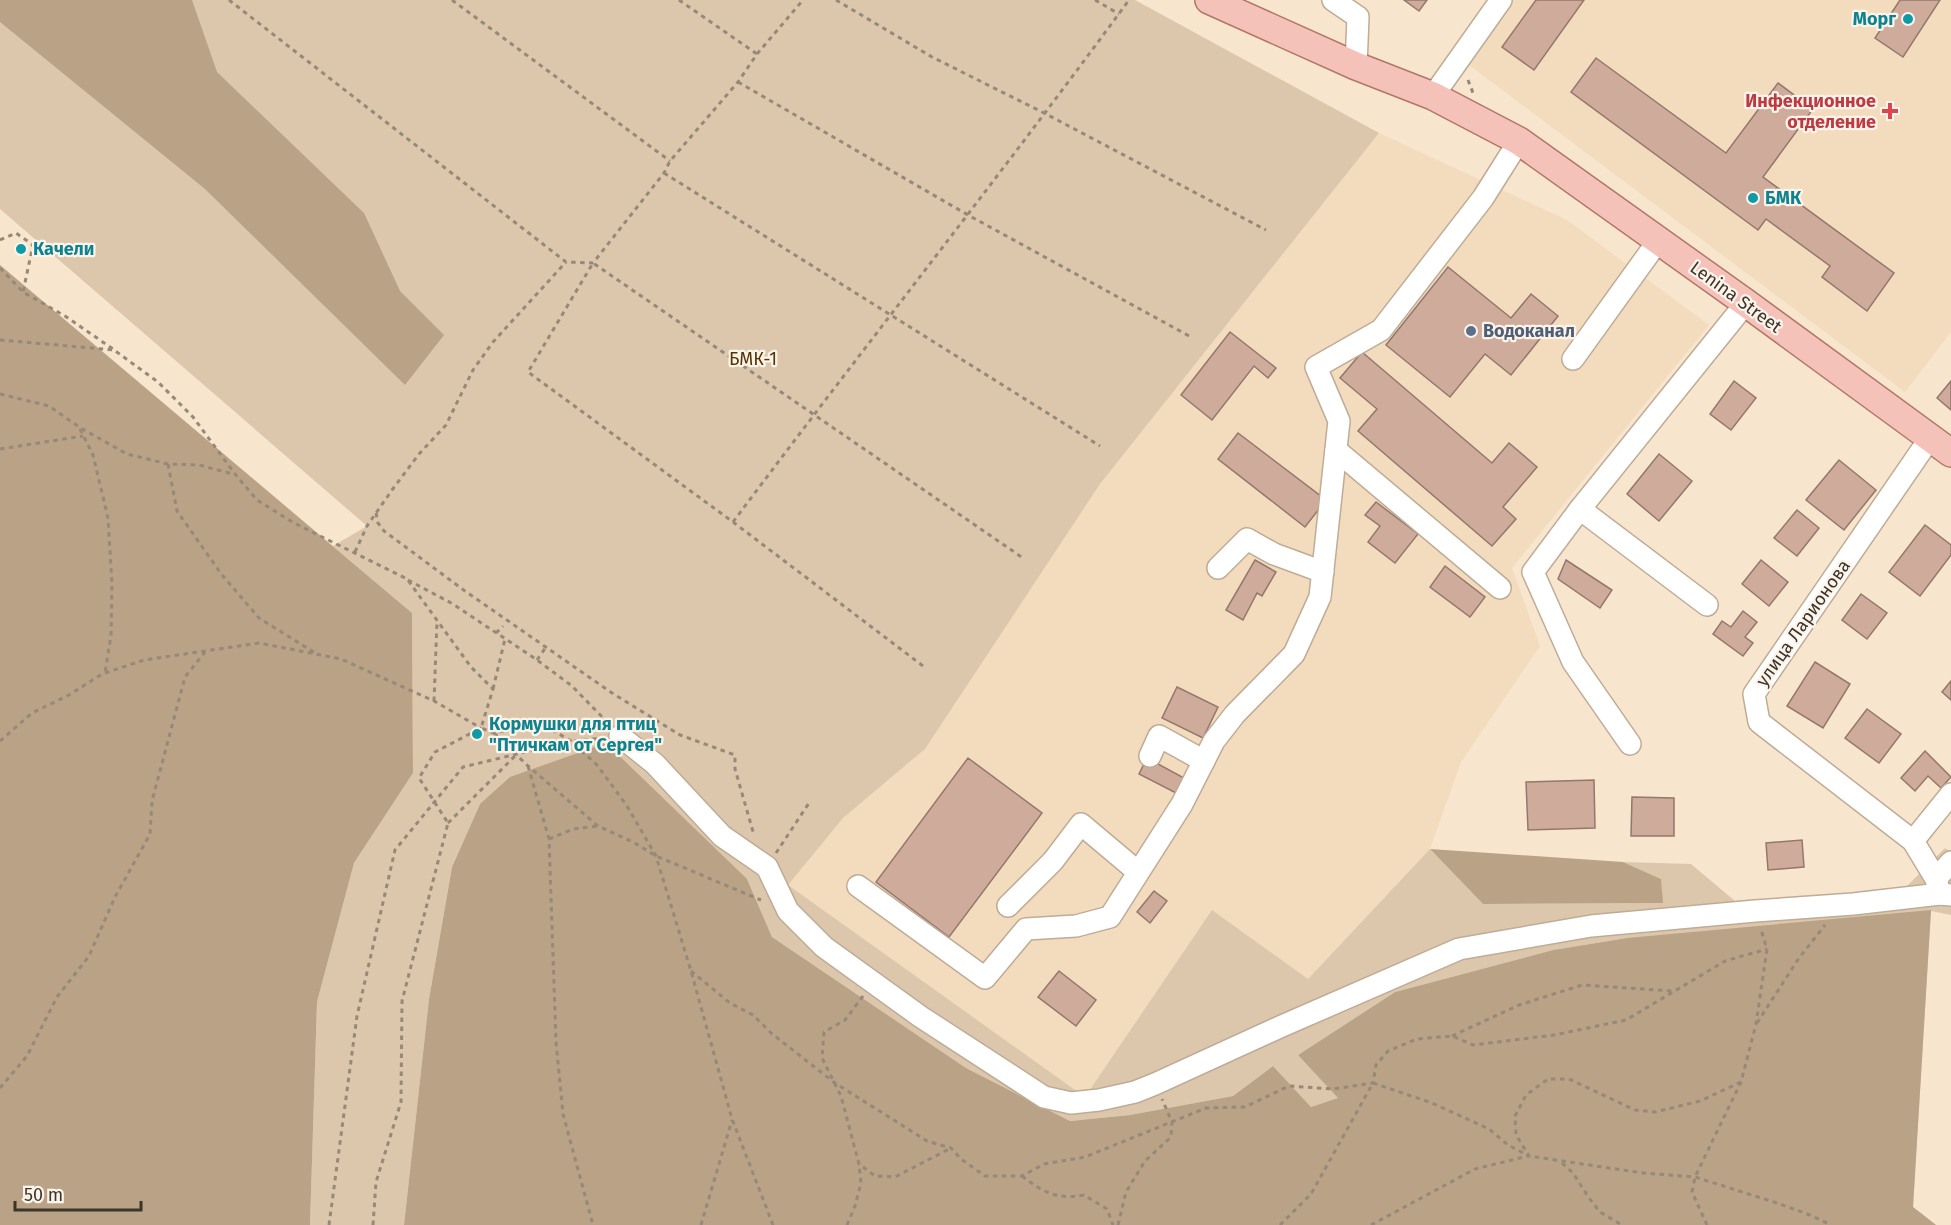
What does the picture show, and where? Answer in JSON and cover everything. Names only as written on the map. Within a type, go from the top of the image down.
[{"type":"main road","name":"Lenina Street","points":[[1209,0],[1356,66],[1433,96],[1519,141],[1941,446]]},
{"type":"street","points":[[1333,0],[1358,17],[1356,66]]},
{"type":"street","points":[[1433,96],[1501,0]]},
{"type":"street","points":[[858,886],[985,978],[1026,929],[1076,926],[1110,917],[1182,804],[1214,741],[1235,714],[1294,654],[1320,597],[1339,421],[1316,367],[1381,330],[1483,198],[1519,141]]},
{"type":"street","points":[[1573,359],[1658,241]]},
{"type":"street","points":[[1630,744],[1573,662],[1533,572],[1580,509],[1746,303]]},
{"type":"street","name":"улица Ларионова","points":[[1941,446],[1754,694],[1759,722],[1913,840],[1943,889]]},
{"type":"street","points":[[1336,450],[1500,588]]},
{"type":"street","points":[[1580,509],[1707,605]]},
{"type":"street","points":[[1218,568],[1247,539],[1274,554],[1323,572]]},
{"type":"street","points":[[620,736],[655,764],[722,836],[767,867],[788,911],[824,947],[921,1017],[1044,1097],[1071,1103],[1135,1092],[1459,949],[1591,926],[1853,903],[1943,889],[1951,862]]},
{"type":"street","points":[[1150,756],[1159,736],[1204,761]]},
{"type":"street","points":[[1913,840],[1951,794]]},
{"type":"street","points":[[1008,906],[1053,861],[1081,824],[1138,873]]},
{"type":"path","points":[[229,0],[566,262],[592,263],[1023,558]]},
{"type":"path","points":[[452,0],[670,161]]},
{"type":"path","points":[[679,0],[757,54]]},
{"type":"path","points":[[803,0],[757,54],[738,82],[670,161],[592,263],[528,372],[733,522],[923,666]]},
{"type":"path","points":[[836,0],[932,57],[1046,114],[1266,230]]},
{"type":"path","points":[[1095,0],[1119,14]]},
{"type":"path","points":[[733,522],[1046,114],[1129,0]]},
{"type":"path","points":[[738,82],[968,215],[1191,337]]},
{"type":"path","points":[[663,173],[1100,446]]},
{"type":"path","points":[[0,240],[16,233],[33,245],[23,292]]},
{"type":"path","points":[[355,552],[376,513],[419,454],[446,425],[473,370],[493,342],[566,262]]},
{"type":"path","points":[[0,268],[23,292],[65,316],[158,382],[193,417],[257,500],[294,523],[355,552],[453,604],[572,686],[620,736]]},
{"type":"path","points":[[0,340],[114,350]]},
{"type":"path","points":[[0,394],[49,406],[79,427],[127,454],[168,464],[199,465],[235,474]]},
{"type":"path","points":[[79,427],[93,455],[108,518],[112,625],[105,673]]},
{"type":"path","points":[[0,449],[83,436]]},
{"type":"path","points":[[168,464],[177,511],[222,575],[259,618],[316,654]]},
{"type":"path","points":[[376,513],[378,523],[384,531],[465,591],[612,693],[680,735],[735,755],[735,769],[749,823],[767,867]]},
{"type":"path","points":[[407,579],[471,667],[493,689]]},
{"type":"path","points":[[434,700],[437,620]]},
{"type":"path","points":[[496,633],[503,626]]},
{"type":"path","points":[[448,823],[419,778],[435,752],[481,728],[505,639]]},
{"type":"path","points":[[0,741],[32,713],[69,695],[105,673],[144,660],[259,643],[341,659],[434,700],[481,728],[494,733],[528,766],[598,826],[633,842],[656,856],[788,911]]},
{"type":"path","points":[[537,660],[546,647]]},
{"type":"path","points":[[0,1088],[27,1056],[57,997],[89,956],[114,897],[150,834],[152,801],[185,677],[206,651]]},
{"type":"path","points":[[494,733],[524,726],[549,728],[571,741],[597,765],[627,806],[656,856],[732,1119],[773,1225]]},
{"type":"path","points":[[329,1225],[357,1016],[396,850],[463,767],[571,741],[620,736]]},
{"type":"path","points":[[373,1225],[376,1182],[401,1102],[402,1001],[448,823],[517,754]]},
{"type":"path","points":[[528,766],[549,839],[556,1042],[563,1114],[593,1225]]},
{"type":"path","points":[[767,867],[809,803]]},
{"type":"path","points":[[549,839],[573,829],[598,826]]},
{"type":"path","points":[[1756,1024],[1799,958],[1824,926],[1853,903]]},
{"type":"path","points":[[1707,1225],[1692,1192],[1695,1177],[1741,1082],[1756,1024],[1767,949],[1755,911]]},
{"type":"path","points":[[1452,1036],[1473,1045],[1554,1035],[1626,1020],[1725,961],[1767,949]]},
{"type":"path","points":[[691,971],[730,1003],[753,1016],[835,1083],[927,1141],[951,1148],[961,1159],[985,1176],[1022,1176],[1044,1164],[1085,1157],[1206,1108],[1245,1107],[1289,1086],[1333,1089],[1373,1083],[1432,1103],[1489,1129],[1508,1145],[1529,1156],[1643,1173],[1695,1177],[1788,1207],[1831,1225]]},
{"type":"path","points":[[847,1225],[861,1183],[859,1164],[841,1096],[822,1058],[824,1032],[845,1020],[873,982]]},
{"type":"path","points":[[1280,1225],[1311,1194],[1373,1083],[1376,1065],[1388,1051],[1417,1040],[1452,1036],[1519,1005],[1582,985],[1675,991]]},
{"type":"path","points":[[1529,1156],[1516,1135],[1515,1116],[1526,1095],[1548,1079],[1569,1078],[1635,1110],[1654,1112],[1700,1101],[1741,1082]]},
{"type":"path","points":[[1118,1225],[1126,1192],[1145,1161],[1171,1137],[1172,1122],[1155,1084]]},
{"type":"path","points":[[701,1225],[732,1119]]},
{"type":"path","points":[[859,1164],[875,1176],[895,1177],[951,1148]]},
{"type":"path","points":[[1371,1225],[1475,1169],[1529,1156]]},
{"type":"path","points":[[1560,1162],[1573,1173],[1588,1198],[1600,1212],[1622,1225]]},
{"type":"path","points":[[1022,1176],[1042,1191],[1069,1197],[1083,1195],[1107,1209],[1113,1225]]},
{"type":"shaded area","points":[[0,0],[192,0],[217,72],[364,213],[400,291],[444,335],[405,385],[205,189],[0,22]]},
{"type":"shaded area","points":[[1512,0],[1951,0],[1951,332],[1905,392],[1465,62]]},
{"type":"shaded area","points":[[1379,133],[1567,220],[1709,325],[1512,568],[1540,646],[1461,762],[1430,849],[1308,979],[1085,1097],[787,885],[843,818],[925,749],[1100,484]]},
{"type":"shaded area","points":[[0,265],[412,613],[413,773],[354,863],[317,1002],[310,1225],[0,1225]]},
{"type":"shaded area","points":[[606,743],[747,879],[772,937],[966,1068],[1070,1121],[1130,1115],[1233,1096],[1273,1066],[1311,1107],[1338,1098],[1298,1055],[1395,992],[1553,950],[1627,938],[1931,910],[1913,1207],[1936,1225],[404,1225],[429,999],[452,867],[480,804],[510,777]]},
{"type":"shaded area","points":[[1430,849],[1623,862],[1661,879],[1663,903],[1483,904]]},
{"type":"green space","name":"БМК-1","points":[[0,0],[1135,0],[1379,133],[1100,484],[925,749],[843,818],[788,885],[1085,1097],[1212,910],[1308,979],[1430,849],[1483,904],[1662,903],[1661,879],[1623,862],[1691,864],[1735,901],[1902,891],[1945,848],[1951,852],[1951,915],[1931,911],[1913,1207],[1936,1225],[1889,1225],[1627,938],[1553,950],[1395,992],[1298,1055],[1339,1098],[1311,1107],[1273,1066],[1233,1096],[1130,1115],[1070,1121],[966,1068],[772,937],[747,879],[480,804],[452,867],[429,999],[404,1225],[310,1225],[317,1002],[354,863],[413,773],[412,613],[333,546],[367,526],[0,209]]},
{"type":"building","points":[[1404,0],[1427,0],[1419,11]]},
{"type":"building","points":[[1536,0],[1584,0],[1534,70],[1502,47]]},
{"type":"building","name":"Морг","points":[[1900,0],[1940,0],[1903,57],[1875,38]]},
{"type":"building","name":"БМК","points":[[1596,58],[1726,153],[1778,83],[1813,109],[1763,177],[1894,273],[1867,311],[1822,277],[1830,266],[1766,219],[1758,230],[1571,92]]},
{"type":"building","name":"Водоканал","points":[[1448,267],[1511,318],[1531,294],[1558,316],[1511,375],[1485,354],[1450,397],[1386,345]]},
{"type":"building","points":[[1230,332],[1276,368],[1268,378],[1254,366],[1212,420],[1181,395]]},
{"type":"building","points":[[1362,352],[1492,463],[1509,443],[1537,467],[1503,507],[1516,519],[1492,546],[1358,431],[1377,409],[1340,378]]},
{"type":"building","points":[[1734,381],[1756,398],[1731,430],[1710,414]]},
{"type":"building","points":[[1951,381],[1951,410],[1937,398]]},
{"type":"building","points":[[1238,433],[1326,500],[1305,527],[1218,459]]},
{"type":"building","points":[[1659,454],[1692,481],[1659,521],[1627,494]]},
{"type":"building","points":[[1839,460],[1876,490],[1844,530],[1806,500]]},
{"type":"building","points":[[1376,502],[1418,534],[1395,563],[1368,542],[1380,526],[1365,515]]},
{"type":"building","points":[[1797,510],[1819,528],[1797,556],[1774,538]]},
{"type":"building","points":[[1925,525],[1951,545],[1951,555],[1920,596],[1889,572]]},
{"type":"building","points":[[1255,560],[1276,572],[1262,596],[1257,593],[1243,620],[1226,610]]},
{"type":"building","points":[[1566,560],[1612,590],[1600,608],[1558,579]]},
{"type":"building","points":[[1761,560],[1788,582],[1769,606],[1742,584]]},
{"type":"building","points":[[1445,566],[1485,597],[1470,617],[1430,587]]},
{"type":"building","points":[[1861,594],[1887,613],[1867,639],[1842,620]]},
{"type":"building","points":[[1743,611],[1757,622],[1745,637],[1753,643],[1743,656],[1713,634],[1722,621],[1731,627]]},
{"type":"building","points":[[1815,662],[1850,684],[1823,728],[1787,706]]},
{"type":"building","points":[[1951,681],[1951,700],[1942,692]]},
{"type":"building","points":[[1177,687],[1218,707],[1203,738],[1162,718]]},
{"type":"building","points":[[1867,709],[1901,734],[1879,763],[1845,738]]},
{"type":"building","points":[[1925,751],[1951,777],[1941,788],[1928,776],[1915,791],[1901,778]]},
{"type":"building","points":[[968,758],[1042,813],[949,937],[876,882]]},
{"type":"building","points":[[1147,758],[1184,778],[1176,793],[1139,774]]},
{"type":"building","points":[[1594,780],[1595,828],[1528,830],[1526,782]]},
{"type":"building","points":[[1632,797],[1674,798],[1674,836],[1631,836]]},
{"type":"building","points":[[1802,840],[1804,867],[1768,870],[1766,843]]},
{"type":"building","points":[[1154,891],[1167,901],[1150,923],[1137,912]]},
{"type":"building","points":[[1059,971],[1096,1000],[1076,1026],[1038,997]]},
{"type":"place","name":"Морг","points":[[1908,19]]},
{"type":"place","name":"Инфекционное отделение","points":[[1890,111]]},
{"type":"place","name":"БМК","points":[[1753,198]]},
{"type":"place","name":"Качели","points":[[21,249]]},
{"type":"place","name":"Водоканал","points":[[1471,331]]},
{"type":"place","name":"Кормушки для птиц \"Птичкам от Сергея\"","points":[[477,734]]}]
